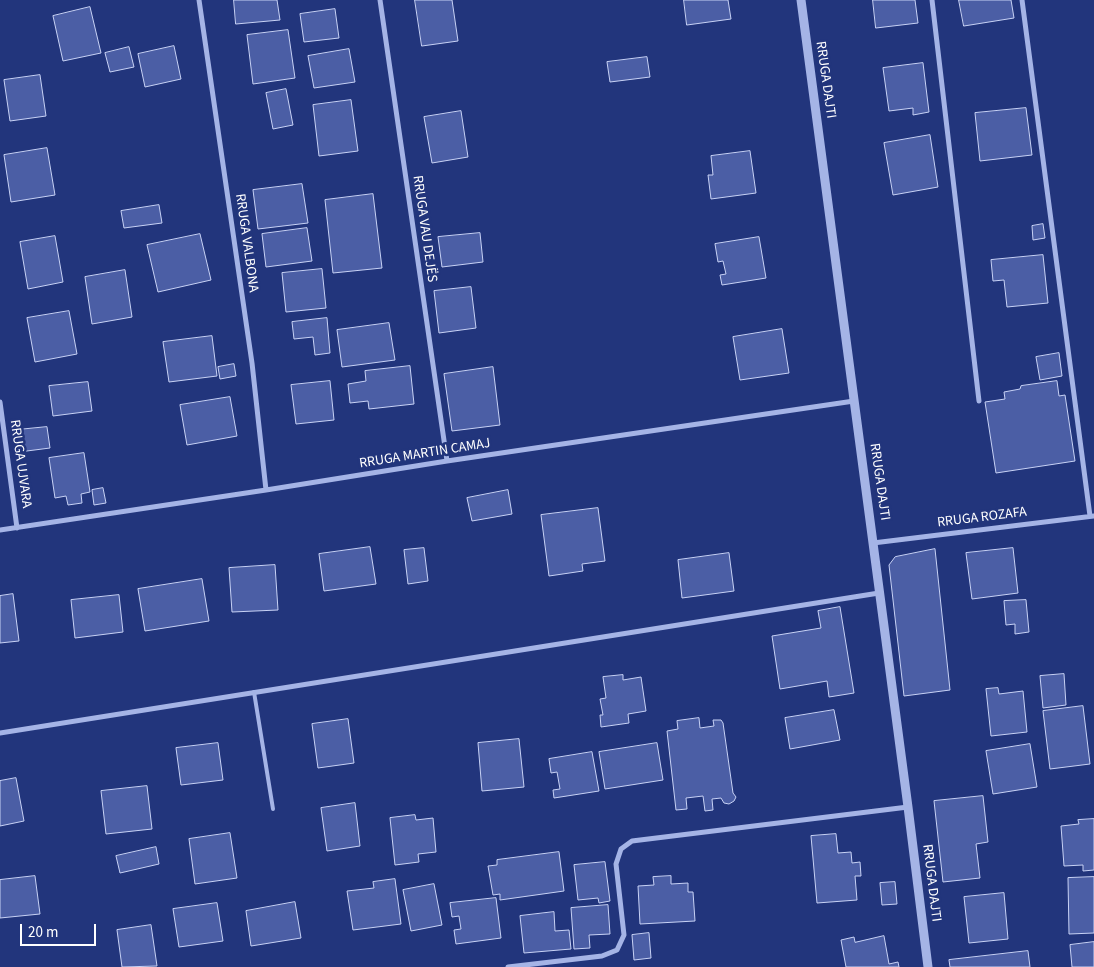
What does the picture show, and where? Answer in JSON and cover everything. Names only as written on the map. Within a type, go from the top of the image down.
[{"type":"street","name":"RRUGA VALBONA","points":[[199,0],[252,363],[266,490]]},
{"type":"street","name":"RRUGA VAU DEJËS","points":[[380,0],[447,461]]},
{"type":"street","name":"RRUGA DAJTI","points":[[801,0],[928,967]]},
{"type":"street","points":[[932,0],[978,401]]},
{"type":"street","points":[[1022,0],[1092,516]]},
{"type":"street","name":"RRUGA MARTIN CAMAJ","points":[[0,530],[854,401]]},
{"type":"street","name":"RRUGA UJVARA","points":[[0,402],[17,528]]},
{"type":"street","name":"RRUGA ROZAFA","points":[[873,543],[1092,516]]},
{"type":"street","points":[[0,733],[879,593]]},
{"type":"street","points":[[508,967],[602,956],[618,950],[624,935],[616,864],[621,849],[632,841],[908,807]]},
{"type":"lane","points":[[254,692],[273,809]]},
{"type":"building","points":[[234,0],[277,0],[280,20],[236,24]]},
{"type":"building","points":[[415,0],[452,0],[458,41],[422,46]]},
{"type":"building","points":[[684,0],[728,0],[731,19],[687,25]]},
{"type":"building","points":[[873,0],[915,0],[918,23],[876,28]]},
{"type":"building","points":[[959,0],[1011,0],[1014,18],[964,26]]},
{"type":"building","points":[[90,7],[101,53],[63,61],[53,16]]},
{"type":"building","points":[[335,9],[339,38],[304,42],[300,14]]},
{"type":"building","points":[[288,30],[295,78],[253,84],[247,35]]},
{"type":"building","points":[[174,46],[181,79],[145,87],[138,54]]},
{"type":"building","points":[[129,47],[134,67],[110,72],[105,53]]},
{"type":"building","points":[[349,49],[355,82],[314,88],[308,56]]},
{"type":"building","points":[[647,57],[650,77],[610,82],[607,62]]},
{"type":"building","points":[[923,63],[929,112],[913,115],[913,108],[889,111],[883,68]]},
{"type":"building","points":[[40,75],[46,116],[10,121],[4,80]]},
{"type":"building","points":[[286,89],[293,125],[273,129],[266,93]]},
{"type":"building","points":[[351,100],[358,151],[319,156],[313,105]]},
{"type":"building","points":[[1026,108],[1032,155],[980,161],[975,113]]},
{"type":"building","points":[[461,111],[468,157],[432,163],[424,117]]},
{"type":"building","points":[[930,135],[938,187],[893,195],[884,143]]},
{"type":"building","points":[[47,148],[55,195],[11,202],[4,155]]},
{"type":"building","points":[[750,151],[756,193],[711,199],[708,175],[713,175],[711,156]]},
{"type":"building","points":[[302,184],[308,223],[258,229],[253,190]]},
{"type":"building","points":[[373,194],[382,268],[333,273],[325,200]]},
{"type":"building","points":[[159,205],[162,223],[124,228],[121,211]]},
{"type":"building","points":[[1043,224],[1045,238],[1033,240],[1032,226]]},
{"type":"building","points":[[307,228],[312,261],[266,267],[262,234]]},
{"type":"building","points":[[480,233],[483,262],[442,267],[438,237]]},
{"type":"building","points":[[200,234],[211,280],[158,292],[147,245]]},
{"type":"building","points":[[55,236],[63,282],[28,289],[20,242]]},
{"type":"building","points":[[759,237],[766,278],[722,285],[720,275],[726,274],[723,261],[718,262],[715,244]]},
{"type":"building","points":[[1043,255],[1048,303],[1007,307],[1004,280],[993,281],[991,260]]},
{"type":"building","points":[[322,269],[326,308],[286,312],[282,273]]},
{"type":"building","points":[[125,270],[132,317],[92,324],[85,277]]},
{"type":"building","points":[[471,287],[476,328],[439,333],[434,291]]},
{"type":"building","points":[[69,311],[77,354],[35,362],[27,318]]},
{"type":"building","points":[[327,318],[330,353],[315,355],[313,337],[294,339],[292,322]]},
{"type":"building","points":[[389,323],[395,360],[342,367],[337,330]]},
{"type":"building","points":[[782,329],[789,373],[740,380],[733,337]]},
{"type":"building","points":[[212,336],[217,376],[169,382],[163,342]]},
{"type":"building","points":[[1059,353],[1062,376],[1040,380],[1036,357]]},
{"type":"building","points":[[234,364],[236,376],[220,379],[218,367]]},
{"type":"building","points":[[410,366],[414,404],[369,409],[368,401],[350,403],[348,384],[366,381],[365,371]]},
{"type":"building","points":[[493,367],[500,425],[452,431],[444,374]]},
{"type":"building","points":[[330,381],[334,420],[296,424],[291,385]]},
{"type":"building","points":[[1057,381],[1059,396],[1065,395],[1075,461],[996,473],[985,402],[1005,399],[1004,392],[1020,389],[1021,386]]},
{"type":"building","points":[[88,382],[92,411],[53,416],[49,386]]},
{"type":"building","points":[[230,397],[237,436],[187,445],[180,405]]},
{"type":"building","points":[[47,427],[50,448],[19,452],[17,430]]},
{"type":"building","points":[[84,453],[90,492],[81,494],[82,503],[68,505],[66,496],[55,498],[49,458]]},
{"type":"building","points":[[103,488],[106,503],[94,505],[92,490]]},
{"type":"building","points":[[508,490],[512,514],[472,521],[467,498]]},
{"type":"building","points":[[598,508],[605,561],[582,564],[583,571],[549,576],[541,515]]},
{"type":"building","points":[[370,547],[376,584],[324,591],[319,554]]},
{"type":"building","points":[[424,548],[428,581],[408,584],[404,550]]},
{"type":"building","points":[[1013,548],[1018,593],[972,599],[966,553]]},
{"type":"building","points":[[935,549],[950,690],[904,696],[889,565],[895,557]]},
{"type":"building","points":[[729,553],[734,591],[682,598],[678,560]]},
{"type":"building","points":[[275,565],[278,610],[232,612],[229,568]]},
{"type":"building","points":[[202,579],[209,621],[145,631],[138,589]]},
{"type":"building","points":[[13,594],[19,641],[0,643],[0,596]]},
{"type":"building","points":[[119,595],[123,632],[75,638],[71,600]]},
{"type":"building","points":[[1026,600],[1029,632],[1015,634],[1015,624],[1006,625],[1004,601]]},
{"type":"building","points":[[840,607],[854,693],[829,697],[827,681],[780,689],[772,636],[821,628],[818,611]]},
{"type":"building","points":[[1064,674],[1066,705],[1043,708],[1040,676]]},
{"type":"building","points":[[623,675],[623,680],[641,677],[646,711],[628,714],[629,723],[601,727],[600,715],[603,715],[600,699],[606,698],[603,677]]},
{"type":"building","points":[[998,688],[999,694],[1023,691],[1027,732],[991,736],[986,689]]},
{"type":"building","points":[[1083,706],[1090,764],[1050,769],[1043,711]]},
{"type":"building","points":[[834,710],[840,740],[790,749],[785,718]]},
{"type":"building","points":[[699,718],[700,728],[714,726],[713,720],[721,720],[723,723],[733,793],[736,797],[729,804],[724,803],[721,798],[712,799],[713,810],[705,811],[703,796],[686,798],[687,809],[676,810],[667,731],[678,729],[677,721]]},
{"type":"building","points":[[348,719],[354,763],[318,768],[312,724]]},
{"type":"building","points":[[519,739],[524,787],[482,791],[478,743]]},
{"type":"building","points":[[218,743],[223,780],[181,785],[176,748]]},
{"type":"building","points":[[657,743],[663,780],[605,789],[599,752]]},
{"type":"building","points":[[1030,744],[1037,787],[993,794],[986,751]]},
{"type":"building","points":[[592,752],[599,791],[554,798],[553,790],[560,789],[557,772],[551,773],[549,759]]},
{"type":"building","points":[[16,778],[24,821],[0,826],[0,781]]},
{"type":"building","points":[[147,786],[152,829],[106,834],[101,791]]},
{"type":"building","points":[[983,796],[988,842],[976,844],[980,878],[943,882],[934,801]]},
{"type":"building","points":[[355,803],[360,846],[327,851],[321,808]]},
{"type":"building","points":[[415,815],[416,820],[433,818],[436,852],[418,854],[419,862],[395,865],[390,818]]},
{"type":"building","points":[[1094,819],[1094,870],[1083,871],[1083,865],[1064,866],[1061,826],[1079,824],[1078,820]]},
{"type":"building","points":[[230,833],[237,878],[195,884],[189,839]]},
{"type":"building","points":[[836,834],[838,853],[851,852],[852,863],[860,862],[861,876],[855,876],[857,900],[817,903],[811,836]]},
{"type":"building","points":[[156,847],[159,864],[120,873],[116,856]]},
{"type":"building","points":[[559,852],[564,891],[500,900],[500,894],[493,895],[488,866],[497,865],[497,860]]},
{"type":"building","points":[[605,862],[610,901],[599,903],[598,898],[578,900],[574,865]]},
{"type":"building","points":[[35,876],[40,914],[0,918],[0,880]]},
{"type":"building","points":[[671,876],[671,884],[688,883],[688,892],[693,892],[695,921],[640,924],[638,886],[654,885],[653,877]]},
{"type":"building","points":[[1094,877],[1094,933],[1069,934],[1068,878]]},
{"type":"building","points":[[395,879],[401,924],[353,930],[347,891],[374,888],[373,882]]},
{"type":"building","points":[[895,882],[897,904],[882,905],[880,883]]},
{"type":"building","points":[[434,884],[442,925],[411,931],[403,890]]},
{"type":"building","points":[[1004,893],[1008,939],[969,943],[964,897]]},
{"type":"building","points":[[496,898],[501,938],[456,944],[454,930],[461,929],[459,916],[452,917],[450,903]]},
{"type":"building","points":[[295,902],[301,938],[251,946],[246,911]]},
{"type":"building","points":[[217,903],[223,941],[179,947],[173,909]]},
{"type":"building","points":[[608,905],[610,934],[589,935],[590,948],[574,949],[571,908]]},
{"type":"building","points":[[554,912],[555,931],[569,930],[571,949],[524,953],[520,916]]},
{"type":"building","points":[[151,925],[157,966],[122,967],[117,930]]},
{"type":"building","points":[[649,933],[651,958],[634,960],[632,935]]},
{"type":"building","points":[[884,936],[889,964],[898,962],[899,967],[846,967],[841,940],[854,937],[855,942]]},
{"type":"building","points":[[1094,942],[1094,967],[1072,967],[1070,945]]},
{"type":"building","points":[[1028,951],[1030,967],[950,967],[949,960]]}]
